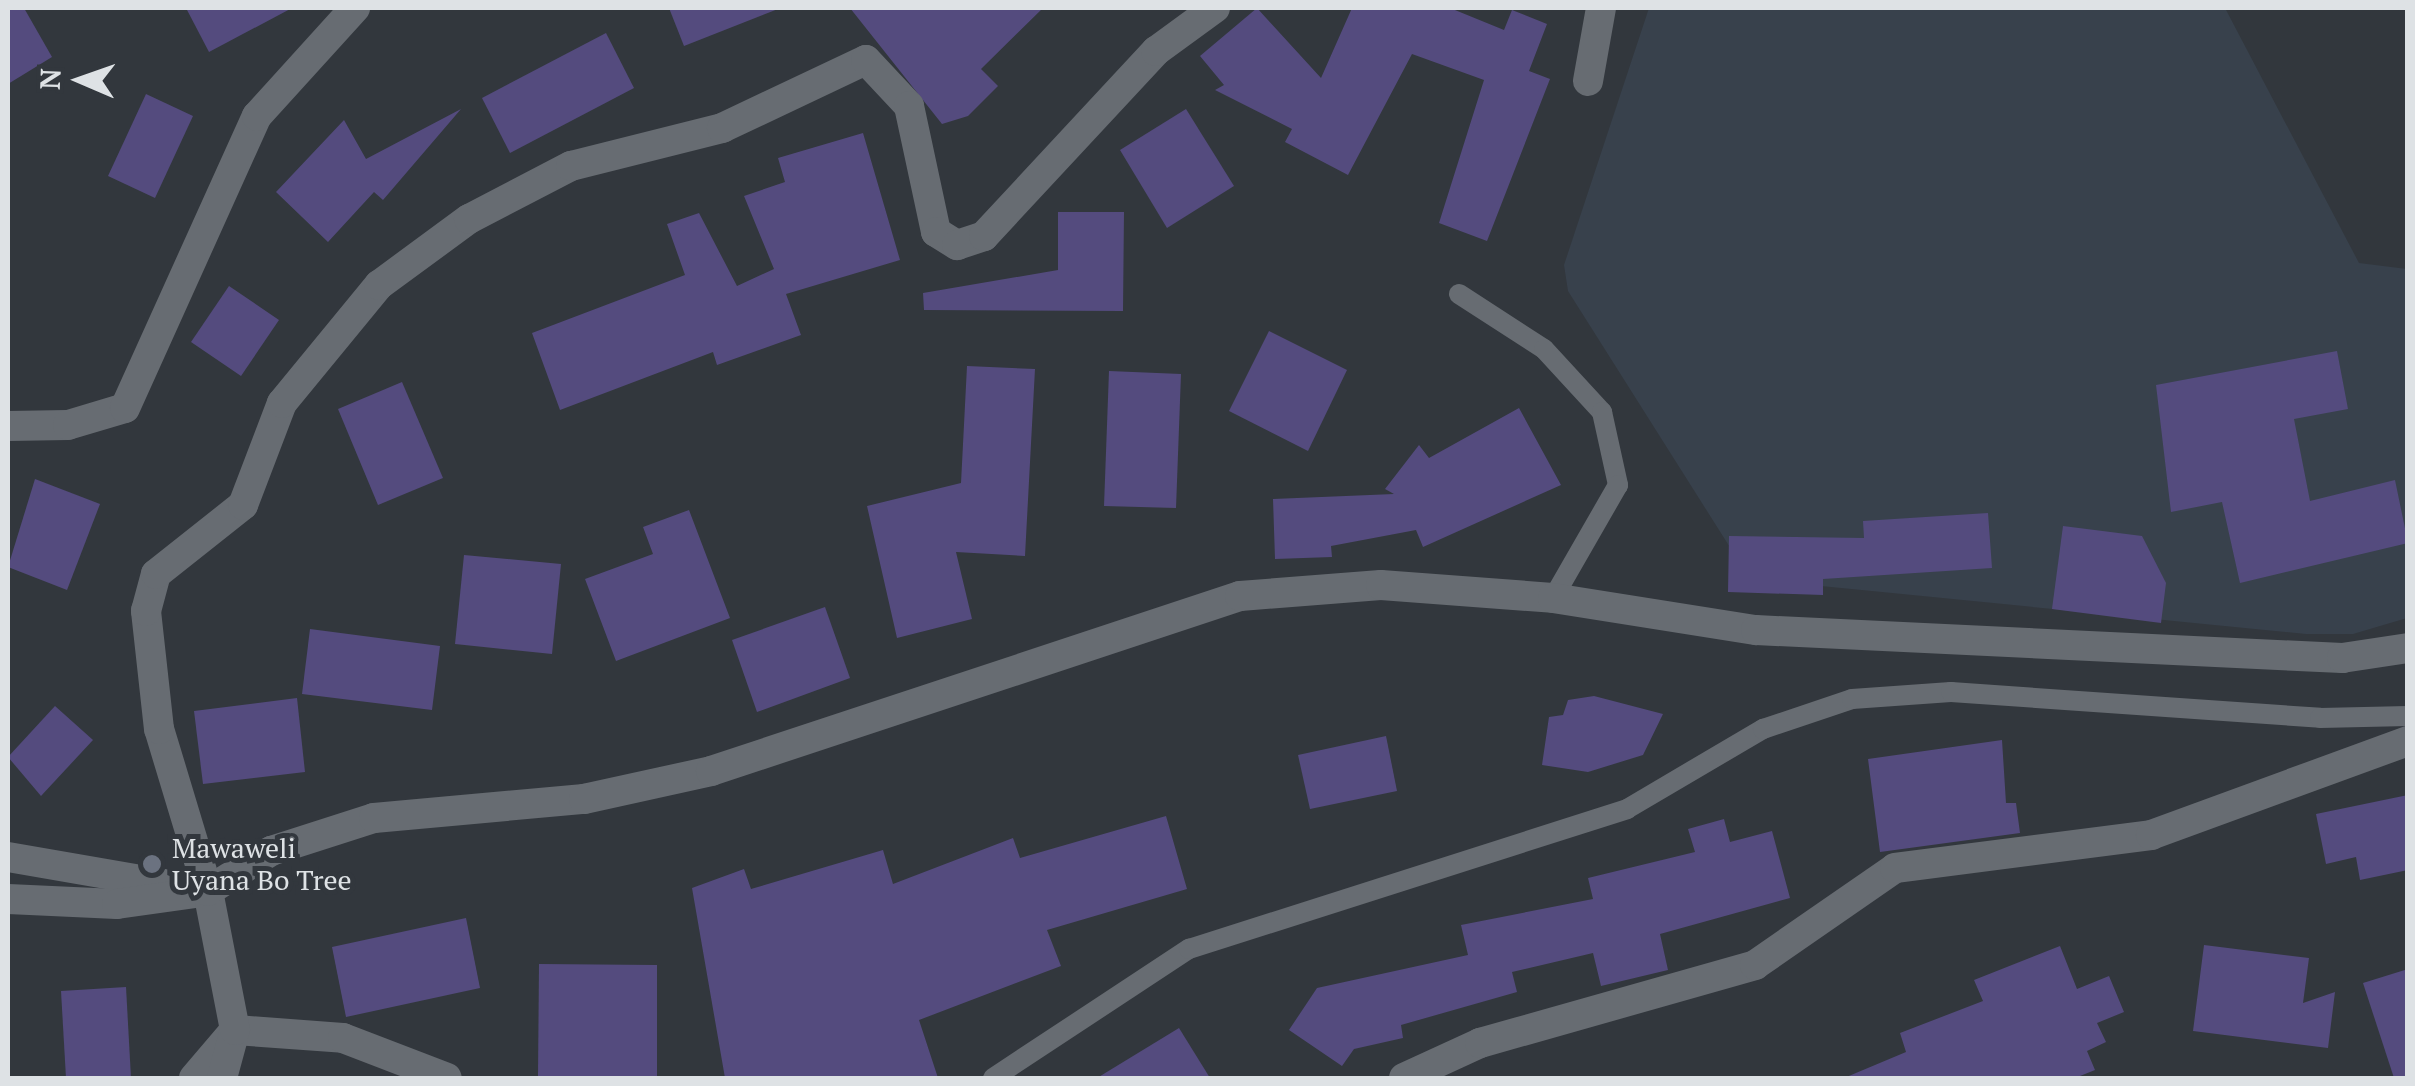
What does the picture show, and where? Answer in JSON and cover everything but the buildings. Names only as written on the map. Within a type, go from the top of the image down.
[{"type":"street","points":[[8,426],[68,426],[124,408],[256,116],[355,8]]},
{"type":"street","points":[[222,1078],[236,1030],[208,891],[159,729],[146,610],[156,574],[243,504],[282,402],[379,285],[469,219],[572,166],[722,128],[866,60],[909,106],[936,232],[957,245],[984,236],[1156,51],[1215,8]]},
{"type":"street","points":[[1588,81],[1601,8]]},
{"type":"street","points":[[8,899],[117,904],[208,891],[271,851],[374,818],[584,799],[710,771],[1240,596],[1382,585],[1554,598],[1756,630],[2342,658],[2408,648]]},
{"type":"street","points":[[1404,1078],[1480,1043],[1755,965],[1895,868],[2151,834],[2408,741]]},
{"type":"street","points":[[8,858],[208,891]]},
{"type":"street","points":[[194,1078],[236,1030]]},
{"type":"street","points":[[236,1030],[344,1038],[447,1078]]},
{"type":"lane","points":[[1458,294],[1544,349],[1602,412],[1618,485],[1554,598]]},
{"type":"lane","points":[[992,1078],[1189,949],[1627,809],[1763,729],[1852,698],[1951,692],[2320,718],[2408,716]]},
{"type":"shaded area","points":[[1649,8],[2225,8],[2359,263],[2407,269],[2407,618],[2353,634],[2306,634],[1750,579],[1568,291],[1564,265]]},
{"type":"place","name":"Mawaweli Uyana Bo Tree","points":[[152,864]]}]
